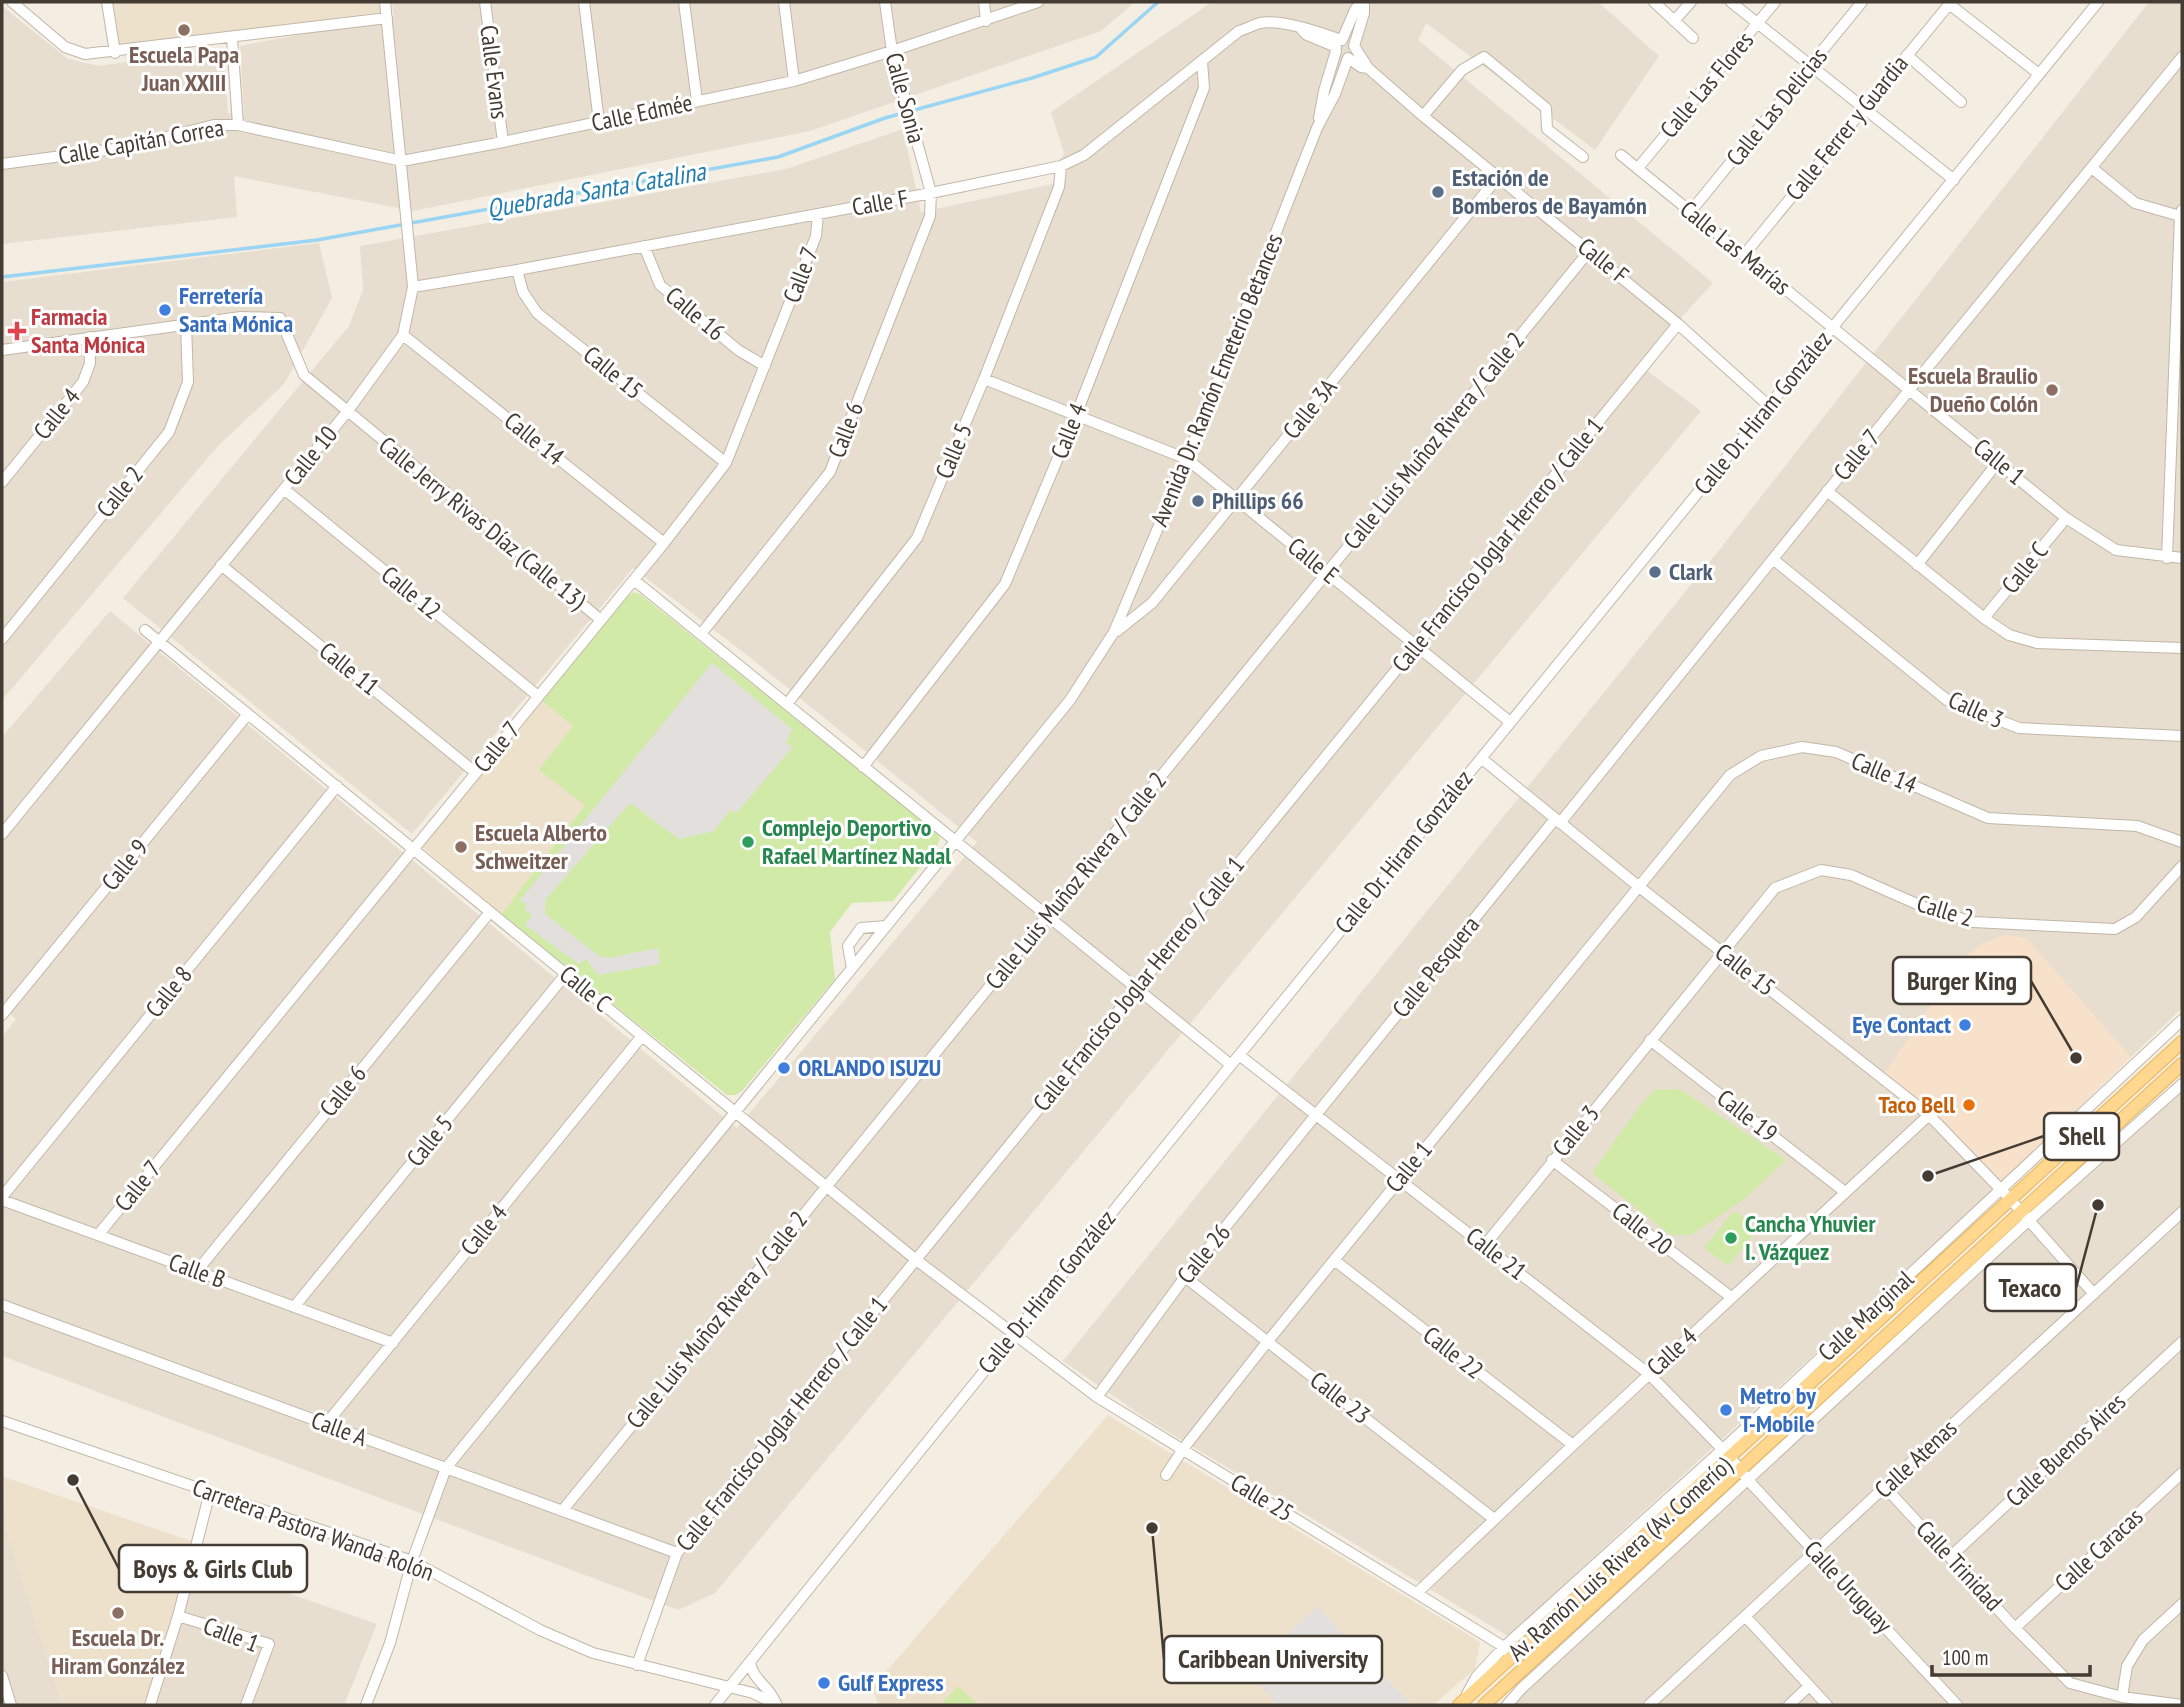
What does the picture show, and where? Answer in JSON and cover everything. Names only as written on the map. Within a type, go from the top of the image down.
[{"type":"main road","name":"Av. Ramón Luis Rivera (Av. Comerío)","points":[[1462,1703],[2005,1195],[2182,1042]]},
{"type":"main road","name":"Av. Ramón Luis Rivera (Av. Comerío)","points":[[1484,1705],[1744,1474],[2024,1216],[2182,1064]]},
{"type":"street","points":[[12,2],[65,47],[85,54],[387,18]]},
{"type":"street","points":[[107,2],[115,52]]},
{"type":"street","name":"Calle 10","points":[[2,835],[347,412],[403,335],[413,287],[385,2]]},
{"type":"street","name":"Calle Evans","points":[[485,2],[503,142]]},
{"type":"street","points":[[584,2],[599,122]]},
{"type":"street","points":[[684,2],[698,101]]},
{"type":"street","points":[[784,2],[794,81]]},
{"type":"street","name":"Calle Sonia","points":[[885,2],[891,51],[931,193]]},
{"type":"street","points":[[984,2],[986,20]]},
{"type":"street","name":"Calle Edmée","points":[[238,125],[402,161],[794,81],[1038,2]]},
{"type":"street","name":"Avenida Dr. Ramón Emeterio Betances","points":[[1354,46],[1364,13],[1363,2]]},
{"type":"street","name":"Avenida Dr. Ramón Emeterio Betances","points":[[1317,128],[1324,91],[1338,46],[1354,10],[1363,2]]},
{"type":"street","points":[[1654,2],[1693,38]]},
{"type":"street","points":[[1674,21],[1691,2]]},
{"type":"street","points":[[1731,2],[1954,180]]},
{"type":"street","name":"Calle Las Flores","points":[[1638,168],[1775,2]]},
{"type":"street","name":"Calle Las Delicias","points":[[1691,211],[1863,2]]},
{"type":"street","name":"Calle Dr. Hiram González","points":[[715,1705],[1239,1055],[2098,2]]},
{"type":"street","points":[[1950,3],[2039,74]]},
{"type":"street","name":"Calle Ferrer y Guardia","points":[[1744,255],[1950,3]]},
{"type":"street","name":"Calle F","points":[[413,287],[931,193],[1061,166],[1084,155],[1239,31],[1260,23],[1280,23],[1303,30],[1307,36],[1338,46]]},
{"type":"street","points":[[232,38],[238,125]]},
{"type":"street","points":[[1348,40],[1354,46],[1353,54],[1348,58],[1339,56],[1338,46],[1348,40]]},
{"type":"street","name":"Calle F","points":[[1354,46],[1368,68],[1423,116],[1590,250],[1769,406]]},
{"type":"street","points":[[1907,55],[1961,102]]},
{"type":"street","points":[[1423,116],[1462,70],[1484,57],[1546,108],[1547,129],[1583,157]]},
{"type":"street","name":"Calle 7","points":[[1558,821],[1774,560],[1827,491],[2182,57]]},
{"type":"street","name":"Avenida Dr. Ramón Emeterio Betances","points":[[1114,632],[1187,459],[1317,128],[1335,94],[1348,58]]},
{"type":"street","name":"Calle F","points":[[1348,58],[1361,67],[1368,68]]},
{"type":"street","name":"Calle 4","points":[[863,767],[1005,584],[1076,415],[1204,88],[1202,61]]},
{"type":"street","name":"Calle Capitán Correa","points":[[2,164],[122,148],[206,126],[238,125]]},
{"type":"street","name":"Calle Las Marías","points":[[1621,155],[1833,327]]},
{"type":"street","name":"Calle 5","points":[[787,704],[917,538],[984,379],[1059,187],[1061,166]]},
{"type":"street","points":[[2092,168],[2135,204],[2181,213],[2168,558]]},
{"type":"street","name":"Calle 3A","points":[[1114,632],[1152,603],[1498,177]]},
{"type":"street","name":"Calle 6","points":[[701,634],[830,472],[930,216],[931,193]]},
{"type":"street","name":"Calle 7","points":[[98,1235],[634,580],[726,463],[816,236],[818,214]]},
{"type":"street","name":"Calle 16","points":[[644,246],[660,285],[738,350],[765,366]]},
{"type":"street","name":"Calle Luis Muñoz Rivera / Calle 2","points":[[562,1511],[1590,250]]},
{"type":"street","name":"Calle 15","points":[[517,270],[523,292],[537,313],[726,463]]},
{"type":"street","name":"Calle Jerry Rivas Díaz (Calle 13)","points":[[2,350],[241,317],[280,318],[304,375],[601,620]]},
{"type":"street","name":"Calle 2","points":[[2,639],[169,432],[188,382],[186,324]]},
{"type":"street","name":"Calle Francisco Joglar Herrero / Calle 1","points":[[637,1665],[677,1553],[1678,324]]},
{"type":"street","name":"Calle 1","points":[[1833,327],[2066,517],[2116,550],[2182,558]]},
{"type":"street","name":"Calle 14","points":[[403,335],[664,543]]},
{"type":"street","name":"Calle 4","points":[[2,482],[83,382],[90,363],[89,337]]},
{"type":"street","name":"Calle E","points":[[984,379],[1187,459],[1510,722]]},
{"type":"street","points":[[1917,565],[1998,462]]},
{"type":"street","name":"Calle 12","points":[[284,489],[538,696]]},
{"type":"street","points":[[1827,491],[1917,565],[2009,635],[2037,643],[2182,649]]},
{"type":"street","name":"Calle C","points":[[1984,618],[2066,517]]},
{"type":"street","name":"Calle 3","points":[[1774,560],[1947,700],[2019,728],[2182,736]]},
{"type":"street","name":"Calle 11","points":[[221,565],[476,774]]},
{"type":"street","points":[[634,580],[1231,1065]]},
{"type":"street","name":"Calle C","points":[[145,630],[826,1187],[1013,1334]]},
{"type":"street","points":[[366,1705],[390,1643],[412,1561],[446,1468],[1070,700],[1114,632]]},
{"type":"street","name":"Calle 9","points":[[2,1014],[248,714]]},
{"type":"street","name":"Calle 14","points":[[1638,886],[1730,775],[1761,756],[1802,747],[1836,752],[1988,818],[2137,826],[2182,842]]},
{"type":"street","name":"Calle 15","points":[[1481,758],[1638,886],[1929,1115],[2094,1294]]},
{"type":"street","name":"Calle 8","points":[[2,1198],[337,786]]},
{"type":"street","name":"Calle Pesquera","points":[[1317,1115],[1558,821]]},
{"type":"street","name":"Calle 2","points":[[1722,952],[1775,888],[1821,870],[1851,875],[1926,908],[1973,922],[2115,929],[2136,917],[2182,866]]},
{"type":"street","name":"Calle 1","points":[[1167,1475],[1182,1449],[1268,1341],[1638,886]]},
{"type":"street","name":"Calle 6","points":[[197,1271],[490,912]]},
{"type":"street","points":[[852,968],[848,946],[861,928],[886,926]]},
{"type":"street","name":"Calle 3","points":[[1485,1245],[1722,952]]},
{"type":"street","name":"Calle 5","points":[[295,1307],[566,974]]},
{"type":"street","points":[[2005,1195],[2182,1020]]},
{"type":"street","name":"Calle 4","points":[[327,1424],[642,1036]]},
{"type":"street","name":"Calle 19","points":[[1650,1040],[1845,1192]]},
{"type":"street","name":"Calle 21","points":[[1239,1055],[1649,1374],[1727,1453],[1744,1474]]},
{"type":"street","points":[[2024,1216],[2182,1084]]},
{"type":"street","name":"Calle 26","points":[[1097,1397],[1185,1277],[1317,1115]]},
{"type":"street","name":"Calle 4","points":[[1418,1592],[1929,1115]]},
{"type":"street","name":"Calle 20","points":[[1552,1160],[1731,1297]]},
{"type":"street","name":"Calle B","points":[[2,1198],[393,1343]]},
{"type":"street","name":"Calle Atenas","points":[[1649,1705],[2182,1212]]},
{"type":"street","name":"Calle 22","points":[[1334,1260],[1573,1445]]},
{"type":"street","name":"Calle 23","points":[[1185,1277],[1494,1519]]},
{"type":"street","name":"Calle A","points":[[2,1305],[677,1553]]},
{"type":"street","name":"Calle 25","points":[[1013,1334],[1097,1397],[1418,1592],[1504,1647],[1513,1657]]},
{"type":"street","name":"Calle Buenos Aires","points":[[1950,1557],[2182,1342]]},
{"type":"street","name":"Carretera Pastora Wanda Rolón","points":[[2,1421],[412,1561],[540,1630],[593,1653],[753,1693],[776,1705]]},
{"type":"street","points":[[1462,1703],[1477,1676],[1504,1647],[1727,1453]]},
{"type":"street","name":"Calle Caracas","points":[[2015,1628],[2182,1473]]},
{"type":"street","points":[[1507,1705],[1744,1474]]},
{"type":"street","name":"Calle Uruguay","points":[[1744,1474],[1956,1705]]},
{"type":"street","name":"Calle Trinidad","points":[[1885,1487],[2015,1628],[2070,1683],[2122,1697],[2182,1705]]},
{"type":"street","points":[[150,1705],[178,1616],[210,1492]]},
{"type":"street","points":[[2122,1697],[2127,1666],[2143,1640],[2182,1604]]},
{"type":"street","name":"Calle 1","points":[[178,1616],[269,1644],[246,1705]]},
{"type":"street","points":[[1745,1616],[1826,1705]]},
{"type":"street","points":[[750,1662],[753,1674],[773,1693],[776,1705]]},
{"type":"street","points":[[2,1676],[11,1705]]},
{"type":"street","points":[[1789,1705],[1809,1686]]},
{"type":"shaded area","name":"Escuela Papa Juan XXIII","points":[[113,2],[379,2],[380,12],[120,47]]},
{"type":"shaded area","points":[[392,2],[1135,2],[1101,31],[810,131],[413,211],[234,176],[237,217],[2,244],[2,6],[68,59],[99,66],[222,48],[228,113],[244,114],[240,46],[394,17]]},
{"type":"shaded area","points":[[1212,2],[1598,2],[1659,56],[1595,150],[1426,23],[1418,40],[1713,283],[1638,364],[1701,411],[715,1593],[678,1610],[2,1356],[2,1037],[16,1019],[2,1006],[2,737],[110,611],[737,1128],[977,842],[752,659],[633,568],[412,834],[123,598],[349,326],[363,290],[360,246],[786,169],[903,129],[921,212],[1053,184],[1064,153],[1051,112]]},
{"type":"shaded area","points":[[2149,2],[2182,2],[2182,1008],[1994,1189],[1508,1636],[1145,1418],[1063,1361],[1720,549]]},
{"type":"shaded area","points":[[319,243],[332,298],[284,384],[218,446],[2,700],[2,282]]},
{"type":"shaded area","points":[[712,663],[792,729],[786,743],[793,747],[736,813],[730,810],[714,831],[679,839],[630,803],[545,900],[545,914],[599,956],[609,958],[658,948],[660,964],[598,975],[586,959],[579,964],[525,925],[532,916],[524,909],[527,905],[520,900]]},
{"type":"shaded area","points":[[542,701],[573,726],[585,805],[501,915],[423,848],[423,844]]},
{"type":"shaded area","points":[[2005,935],[2026,938],[2131,1057],[2001,1181],[1938,1115],[1885,1073],[1963,958],[1983,943]]},
{"type":"shaded area","points":[[2182,1087],[2182,1705],[1509,1705],[1557,1662]]},
{"type":"shaded area","points":[[1108,1415],[1480,1642],[1475,1669],[1433,1705],[879,1705],[872,1688]]},
{"type":"shaded area","points":[[2,1476],[5,1527],[63,1705],[2,1705]]},
{"type":"shaded area","points":[[4,1477],[200,1544],[152,1705],[63,1705],[5,1527]]},
{"type":"shaded area","points":[[196,1561],[377,1624],[344,1705],[152,1705]]},
{"type":"shaded area","points":[[1317,1606],[1412,1705],[1278,1705],[1247,1672]]},
{"type":"green space","name":"Complejo Deportivo Rafael Martínez Nadal","points":[[634,592],[640,594],[938,833],[940,838],[937,846],[893,901],[852,903],[830,932],[835,979],[742,1091],[735,1095],[727,1095],[501,915],[585,805],[539,770],[573,726],[542,701],[627,597]]},
{"type":"green space","points":[[1680,1089],[1786,1160],[1743,1200],[1691,1235],[1671,1235],[1592,1173],[1642,1103],[1655,1090]]},
{"type":"green space","name":"Cancha Yhuvier I. Vázquez","points":[[1737,1212],[1758,1229],[1728,1266],[1704,1248],[1731,1214]]},
{"type":"green space","points":[[958,1686],[979,1705],[940,1705]]},
{"type":"waterway","name":"Quebrada Santa Catalina","points":[[2,277],[317,240],[778,157],[885,118],[1032,78],[1096,57],[1158,2]]},
{"type":"place","name":"Escuela Papa Juan XXIII","points":[[184,30]]},
{"type":"place","name":"Estación de Bomberos de Bayamón","points":[[1438,192]]},
{"type":"place","name":"Ferretería Santa Mónica","points":[[165,310]]},
{"type":"place","name":"Farmacia Santa Mónica","points":[[17,331]]},
{"type":"place","name":"Escuela Braulio Dueño Colón","points":[[2052,390]]},
{"type":"place","name":"Phillips 66","points":[[1198,501]]},
{"type":"place","name":"Clark","points":[[1655,572]]},
{"type":"place","name":"Complejo Deportivo Rafael Martínez Nadal","points":[[748,842]]},
{"type":"place","name":"Escuela Alberto Schweitzer","points":[[461,847]]},
{"type":"place","name":"Eye Contact","points":[[1965,1025]]},
{"type":"place","name":"Burger King","points":[[2076,1058]]},
{"type":"place","name":"ORLANDO ISUZU","points":[[784,1068]]},
{"type":"place","name":"Taco Bell","points":[[1969,1105]]},
{"type":"place","name":"Shell","points":[[1928,1176]]},
{"type":"place","name":"Texaco","points":[[2098,1205]]},
{"type":"place","name":"Cancha Yhuvier I. Vázquez","points":[[1731,1238]]},
{"type":"place","name":"Metro by T-Mobile","points":[[1726,1410]]},
{"type":"place","name":"Boys & Girls Club","points":[[73,1480]]},
{"type":"place","name":"Caribbean University","points":[[1152,1528]]},
{"type":"place","name":"Escuela Dr. Hiram González","points":[[118,1613]]},
{"type":"place","name":"Gulf Express","points":[[824,1683]]}]
